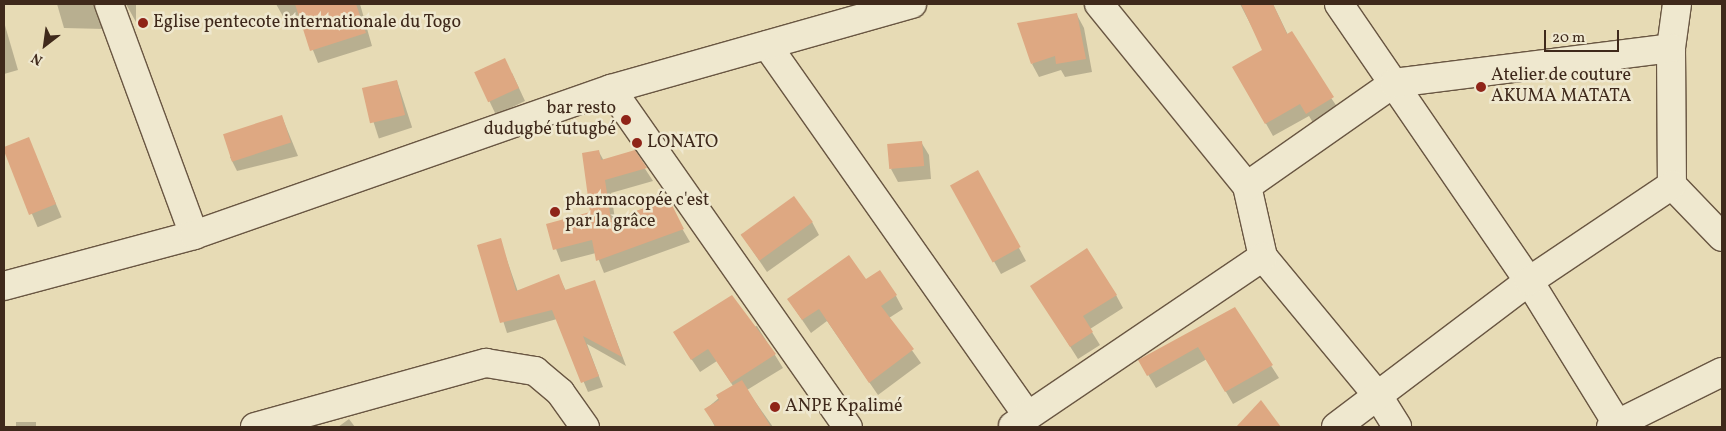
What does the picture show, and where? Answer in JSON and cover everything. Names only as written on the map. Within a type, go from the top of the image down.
[{"type":"street","points":[[108,4],[194,235]]},
{"type":"street","points":[[4,285],[194,235],[611,89],[912,4]]},
{"type":"street","points":[[1099,4],[1247,186],[1263,257],[1378,396],[1397,427]]},
{"type":"street","points":[[1339,4],[1529,281],[1616,426],[1722,372]]},
{"type":"street","points":[[1677,4],[1671,48],[1672,185],[1722,236]]},
{"type":"street","points":[[767,45],[1019,421],[1263,257]]},
{"type":"street","points":[[1247,186],[1394,83],[1671,48]]},
{"type":"street","points":[[611,89],[848,427]]},
{"type":"street","points":[[1336,427],[1529,281],[1672,185]]},
{"type":"street","points":[[255,427],[486,363],[534,371],[560,392],[585,427]]},
{"type":"building","points":[[295,4],[356,4],[366,33],[310,51]]},
{"type":"building","points":[[1241,4],[1273,4],[1287,34],[1292,31],[1334,97],[1306,114],[1300,104],[1265,124],[1232,67],[1262,50]]},
{"type":"building","points":[[1077,13],[1086,59],[1056,64],[1055,56],[1031,64],[1017,23]]},
{"type":"building","points":[[505,58],[519,88],[488,102],[474,72]]},
{"type":"building","points":[[397,80],[405,115],[370,123],[362,88]]},
{"type":"building","points":[[282,115],[291,143],[232,162],[223,134]]},
{"type":"building","points":[[29,137],[56,204],[29,215],[4,147]]},
{"type":"building","points":[[922,141],[924,166],[889,169],[887,144]]},
{"type":"building","points":[[599,150],[601,160],[635,150],[647,168],[605,180],[611,220],[669,199],[684,229],[596,261],[592,240],[553,250],[546,224],[590,212],[582,153]]},
{"type":"building","points":[[978,170],[1021,247],[993,262],[950,186]]},
{"type":"building","points":[[794,196],[813,222],[759,261],[741,235]]},
{"type":"building","points":[[501,238],[516,291],[559,274],[565,290],[595,280],[622,357],[583,336],[599,376],[581,383],[552,310],[500,323],[477,245]]},
{"type":"building","points":[[1087,248],[1117,295],[1083,316],[1093,332],[1070,347],[1030,286]]},
{"type":"building","points":[[849,255],[866,279],[880,270],[897,295],[881,306],[914,349],[869,383],[819,309],[802,320],[787,299]]},
{"type":"building","points":[[732,295],[776,354],[731,383],[708,349],[691,360],[673,332]]},
{"type":"building","points":[[1235,307],[1273,365],[1225,392],[1198,347],[1147,376],[1138,360]]},
{"type":"building","points":[[742,380],[771,427],[716,427],[704,409],[719,400],[716,395]]},
{"type":"building","points":[[1261,400],[1281,427],[1236,427]]},
{"type":"place","name":"Eglise pentecote internationale du Togo","points":[[143,23]]},
{"type":"place","name":"Atelier de couture AKUMA MATATA","points":[[1481,87]]},
{"type":"place","name":"bar resto dudugbé tutugbé","points":[[626,120]]},
{"type":"place","name":"LONATO","points":[[637,143]]},
{"type":"place","name":"pharmacopée c'est par la grâce","points":[[555,212]]},
{"type":"place","name":"ANPE Kpalimé","points":[[775,407]]}]
